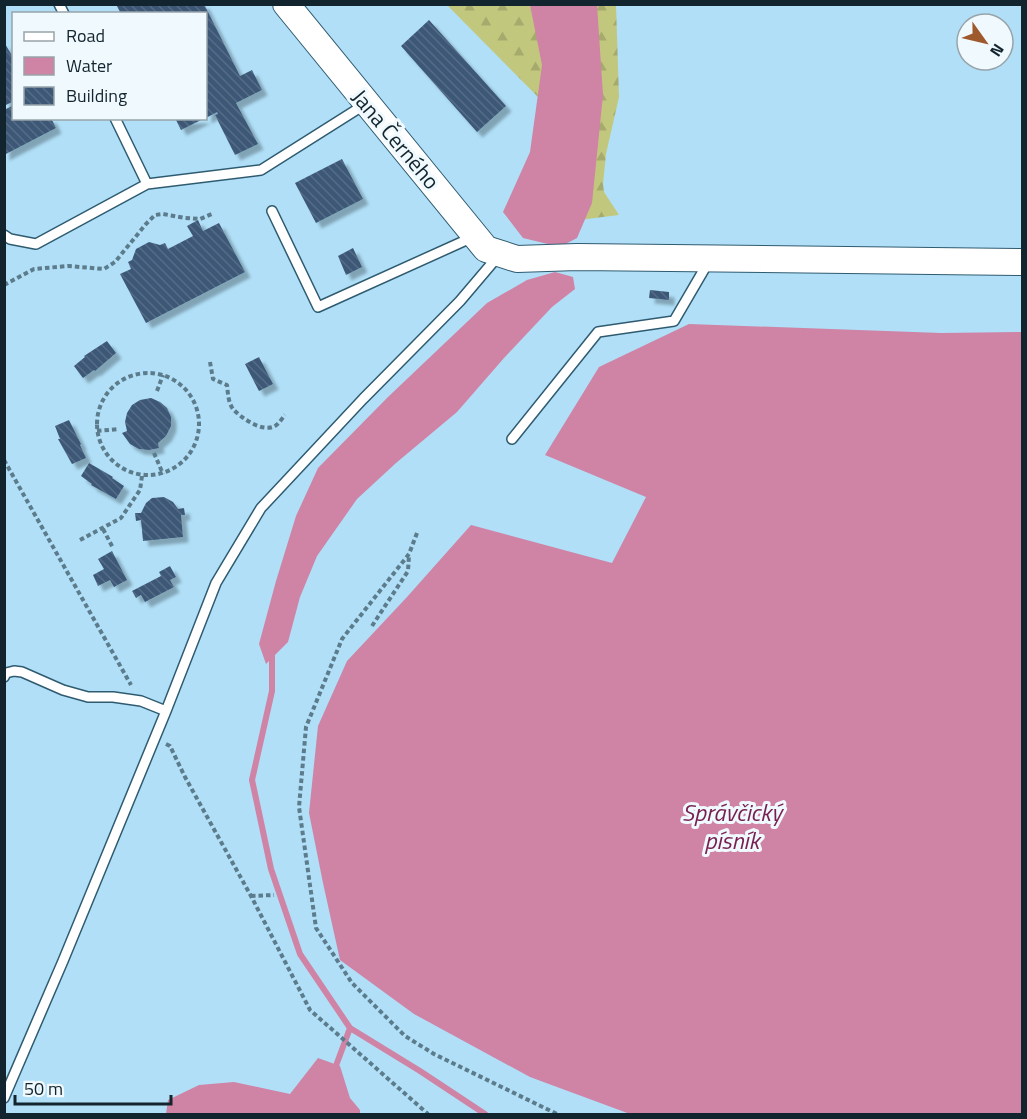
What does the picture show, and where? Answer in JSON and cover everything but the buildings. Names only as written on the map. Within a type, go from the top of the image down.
[{"type":"street","name":"Jana Černého","points":[[286,4],[486,249],[509,256]]},
{"type":"street","points":[[509,256],[1023,262]]},
{"type":"lane","points":[[4,235],[10,239],[36,244],[147,184],[261,170],[366,103]]},
{"type":"lane","points":[[116,120],[147,184]]},
{"type":"lane","points":[[272,211],[318,307],[476,236]]},
{"type":"lane","points":[[4,1098],[166,711],[216,582],[261,508],[363,399],[460,301],[509,256]]},
{"type":"lane","points":[[512,439],[598,332],[674,321],[710,259]]},
{"type":"lane","points":[[4,677],[14,671],[22,672],[63,690],[88,697],[113,697],[141,701],[166,711]]},
{"type":"path","points":[[4,285],[34,269],[68,266],[104,269],[115,262],[155,215],[200,219],[214,213]]},
{"type":"path","points":[[210,362],[213,379],[227,385],[233,409],[253,424],[264,428],[275,426],[285,415]]},
{"type":"path","points":[[148,372],[178,381],[190,393],[197,407],[200,424],[197,440],[190,455],[178,467],[153,476],[142,476],[117,466],[100,444],[97,431],[97,416],[101,402],[109,390],[134,374],[148,372]]},
{"type":"path","points":[[157,391],[163,375]]},
{"type":"path","points":[[97,431],[119,429]]},
{"type":"path","points":[[154,453],[163,474]]},
{"type":"path","points":[[4,460],[141,701]]},
{"type":"path","points":[[80,540],[121,518],[140,490],[142,476]]},
{"type":"path","points":[[103,529],[113,548]]},
{"type":"path","points":[[417,533],[409,554],[342,639],[306,727],[299,807],[316,928],[352,983],[405,1036],[434,1054],[556,1114]]},
{"type":"path","points":[[372,626],[408,571],[409,554]]},
{"type":"path","points":[[154,738],[170,746],[310,1010],[428,1114]]},
{"type":"path","points":[[251,896],[274,895]]},
{"type":"green space","points":[[447,5],[616,5],[619,97],[606,154],[603,184],[604,192],[619,215],[530,226],[541,100]]},
{"type":"water","points":[[530,5],[597,5],[603,95],[592,203],[577,238],[560,247],[523,238],[503,212],[530,152],[542,65]]},
{"type":"water","points":[[555,272],[573,277],[575,289],[552,307],[457,412],[357,499],[317,556],[300,597],[288,642],[266,664],[259,644],[296,516],[318,468],[388,397],[487,303],[527,280]]},
{"type":"water","name":"Správčický písník","points":[[689,324],[941,333],[1022,332],[1022,1114],[630,1114],[530,1077],[414,1014],[340,960],[309,813],[318,726],[347,661],[471,525],[612,563],[646,497],[545,455],[599,367]]},
{"type":"water","points":[[318,1058],[340,1066],[350,1098],[360,1110],[360,1114],[166,1114],[168,1100],[199,1085],[234,1082],[290,1094]]},
{"type":"waterway","points":[[272,652],[272,691],[252,780],[271,869],[300,954],[350,1028],[334,1071]]},
{"type":"waterway","points":[[350,1028],[485,1114]]}]
